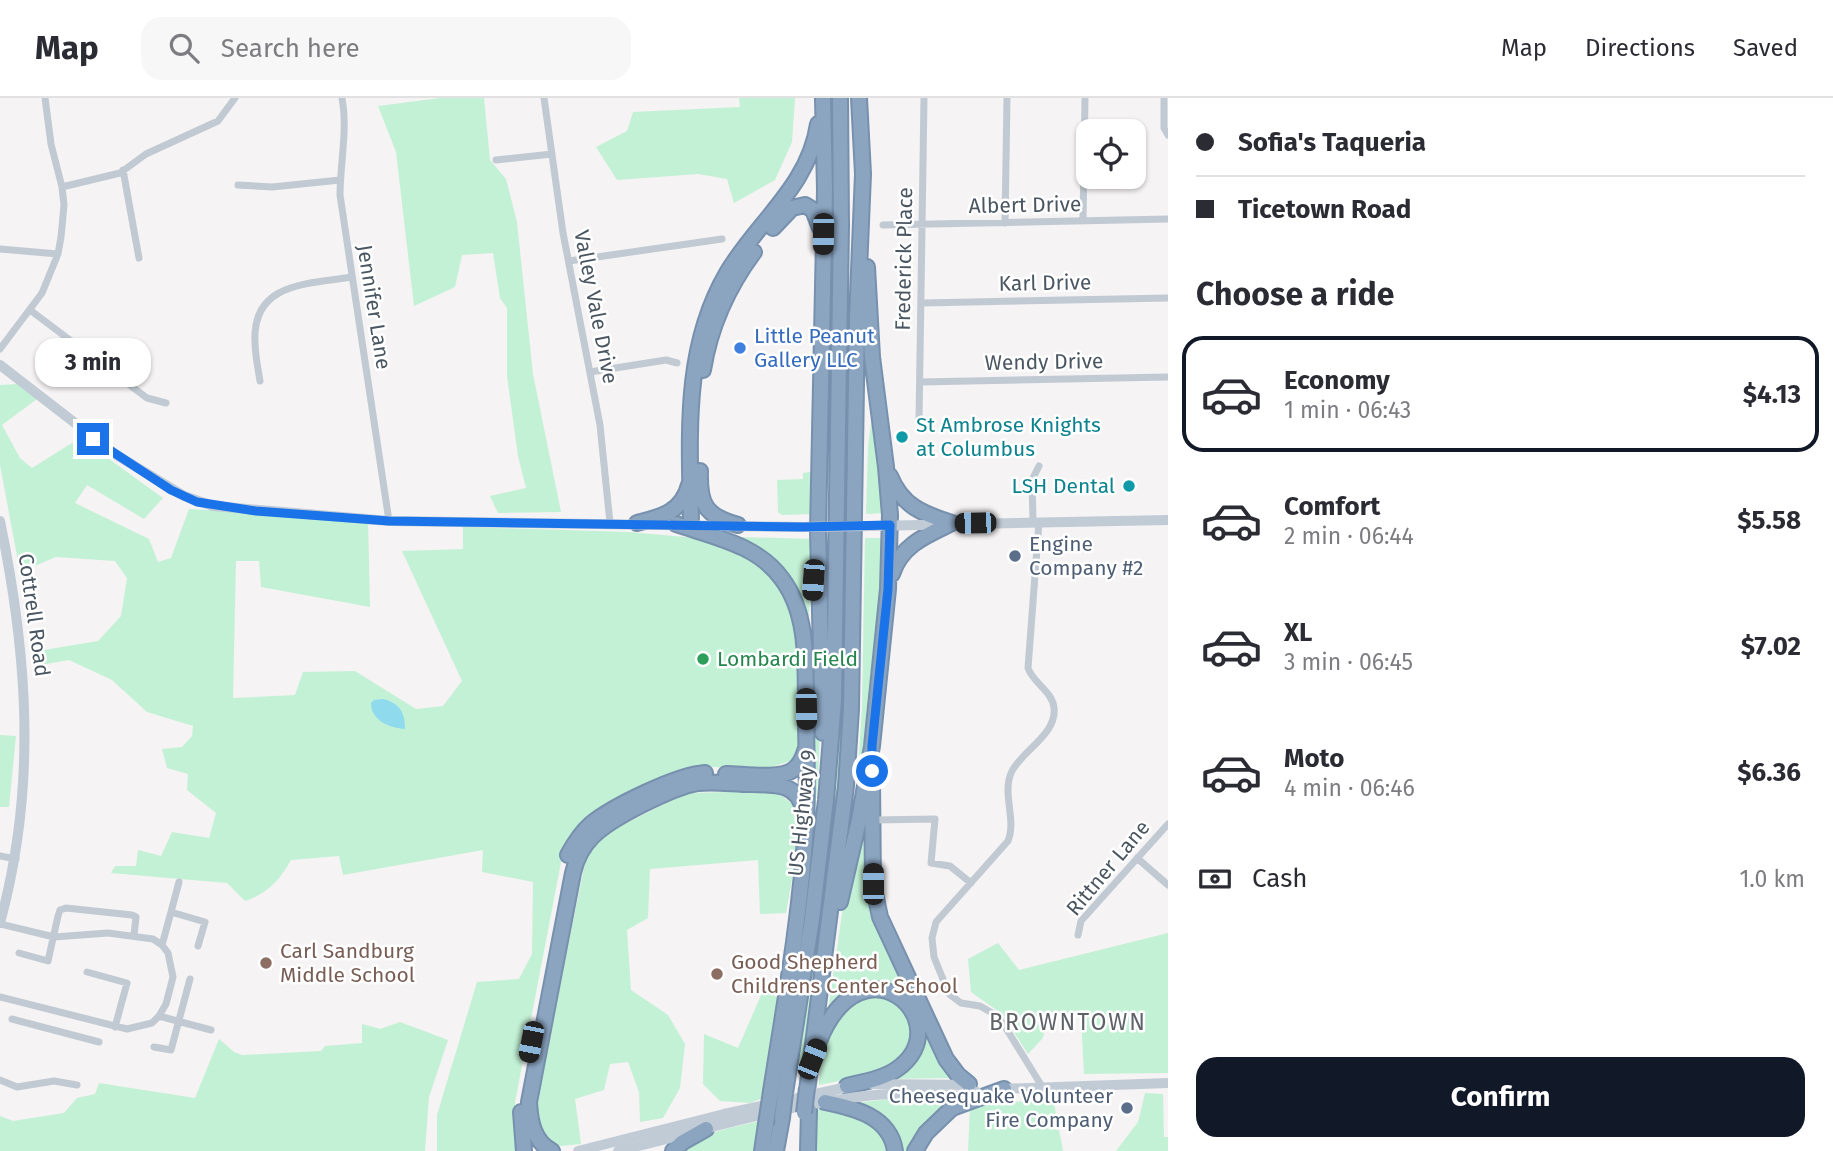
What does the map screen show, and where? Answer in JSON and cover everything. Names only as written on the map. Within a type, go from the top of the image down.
[{"type":"highway","points":[[805,689],[823,256],[822,98]]},
{"type":"highway","points":[[762,1151],[766,1124],[778,1092],[806,822],[802,624],[792,596],[780,575],[764,560],[746,548],[684,524],[691,481],[692,381],[697,349],[722,283],[734,262],[787,196],[804,169],[817,133],[822,98]]},
{"type":"highway","name":"US Highway 9","points":[[776,1151],[782,1118],[778,1092],[812,919],[834,700],[841,225],[840,98]]},
{"type":"highway","name":"US Highway 9","points":[[798,1151],[806,1113],[846,786],[851,709],[857,319],[863,174],[859,98]]},
{"type":"highway","points":[[823,977],[859,820],[872,746],[888,589],[890,525],[886,467],[872,357],[863,174]]},
{"type":"highway","points":[[738,525],[712,514],[704,504],[700,491],[701,390],[711,335],[722,303],[744,265],[792,208],[805,205],[814,210],[819,222],[823,256]]},
{"type":"highway","points":[[886,467],[896,490],[909,505],[927,515],[953,523]]},
{"type":"highway","points":[[637,523],[661,517],[674,510],[685,496],[691,481]]},
{"type":"highway","points":[[888,589],[894,566],[906,549],[918,539],[953,523]]},
{"type":"highway","points":[[810,529],[826,800]]},
{"type":"highway","points":[[872,746],[873,884],[880,917],[946,1059],[958,1074],[976,1087]]},
{"type":"highway","points":[[524,1151],[522,1091],[564,870],[579,837],[591,824],[606,814],[673,780],[703,773],[783,774],[797,767],[806,749]]},
{"type":"highway","points":[[552,1151],[543,1146],[538,1138],[530,1116],[529,1102],[573,873],[584,846],[613,821],[675,790],[703,783],[785,787],[795,792],[800,800],[806,822]]},
{"type":"highway","points":[[812,1059],[825,1028],[838,1009],[856,995],[874,989],[890,990],[903,998],[912,1010],[918,1028],[917,1043],[909,1059],[897,1070],[846,1086]]},
{"type":"highway","points":[[915,1151],[926,1133],[952,1108],[1004,1089]]},
{"type":"highway","points":[[825,1102],[854,1107],[873,1117],[886,1129],[894,1143],[894,1151]]},
{"type":"highway","points":[[806,1113],[808,1151]]},
{"type":"highway","points":[[673,1151],[706,1129]]},
{"type":"street","points":[[0,349],[42,293],[58,254],[63,222],[62,187],[51,144],[45,98]]},
{"type":"street","points":[[62,187],[123,170],[146,154],[218,121],[235,98]]},
{"type":"street","name":"Jennifer Lane","points":[[342,98],[345,131],[340,180],[389,521]]},
{"type":"street","name":"Valley Vale Drive","points":[[544,98],[569,261],[600,425],[610,523]]},
{"type":"street","name":"Frederick Place","points":[[919,420],[924,98]]},
{"type":"street","points":[[1005,223],[1007,98]]},
{"type":"street","points":[[1083,221],[1085,98]]},
{"type":"street","points":[[1164,98],[1164,128],[1168,135]]},
{"type":"street","points":[[496,160],[552,155]]},
{"type":"street","points":[[123,170],[139,258]]},
{"type":"street","points":[[238,185],[272,187],[340,180]]},
{"type":"street","name":"Albert Drive","points":[[883,225],[1168,219]]},
{"type":"street","points":[[569,261],[722,239]]},
{"type":"street","points":[[0,249],[58,254]]},
{"type":"street","points":[[260,381],[255,342],[256,323],[263,306],[277,292],[352,277]]},
{"type":"street","name":"Karl Drive","points":[[922,303],[1168,298]]},
{"type":"street","points":[[30,310],[147,398],[166,403]]},
{"type":"street","points":[[590,372],[666,359],[677,363]]},
{"type":"street","points":[[0,365],[93,439],[171,490],[197,502],[256,511],[389,521],[637,523],[810,529],[953,523],[1168,520]]},
{"type":"street","name":"Wendy Drive","points":[[920,382],[1168,377]]},
{"type":"street","points":[[1039,466],[1033,475],[1036,522],[1028,668],[1030,675],[1052,699],[1055,706],[1054,716],[1051,726],[1010,775],[1008,798],[1011,834],[1008,841],[936,922],[932,938],[934,957],[949,994],[961,1003],[980,1006],[999,1017],[1043,1088]]},
{"type":"street","name":"Cottrell Road","points":[[0,521],[17,614],[25,702],[24,786],[16,859],[0,923]]},
{"type":"street","points":[[872,820],[935,819],[931,863],[950,866],[971,883]]},
{"type":"street","name":"Rittner Lane","points":[[1078,935],[1081,921],[1168,824]]},
{"type":"street","points":[[0,856],[16,859]]},
{"type":"street","points":[[1137,858],[1168,885]]},
{"type":"street","points":[[162,945],[179,882]]},
{"type":"street","points":[[19,953],[48,961],[60,910],[66,908],[132,915],[136,922],[134,935]]},
{"type":"street","points":[[171,912],[205,922],[198,946]]},
{"type":"street","points":[[0,923],[54,937],[108,933],[153,939],[162,945],[171,961],[173,977],[166,1004],[159,1016],[152,1023],[127,1029],[0,997]]},
{"type":"street","points":[[87,972],[127,982],[115,1027]]},
{"type":"street","points":[[154,1047],[172,1051],[190,979]]},
{"type":"street","points":[[54,1029],[58,1012]]},
{"type":"street","points":[[159,1016],[211,1030]]},
{"type":"street","points":[[12,1019],[99,1042]]},
{"type":"street","points":[[0,1080],[17,1087],[54,1081],[77,1085]]},
{"type":"street","points":[[578,1151],[846,1086],[907,1083],[1004,1089],[1168,1083]]},
{"type":"street","points":[[618,1151],[825,1102],[859,1096],[969,1096],[976,1087]]},
{"type":"green space","points":[[440,98],[484,98],[490,160],[506,179],[517,222],[533,374],[561,512],[498,513],[490,496],[526,488],[518,456],[507,376],[507,308],[500,298],[493,253],[462,255],[455,287],[414,306],[396,152],[378,106]]},
{"type":"green space","points":[[739,98],[795,98],[792,142],[775,180],[734,203],[727,179],[698,174],[617,180],[596,147],[627,131],[633,112],[740,107]]},
{"type":"green space","points":[[18,384],[37,399],[2,425],[20,458],[32,468],[80,438],[163,498],[144,519],[87,485],[75,503],[149,539],[158,562],[171,558],[189,509],[368,519],[370,607],[261,587],[259,561],[236,561],[233,698],[295,695],[303,672],[355,671],[416,709],[443,706],[462,681],[402,551],[463,549],[463,527],[629,532],[696,538],[749,556],[766,568],[786,592],[799,642],[799,751],[793,760],[766,769],[714,767],[686,770],[563,852],[515,1102],[520,1148],[518,1151],[437,1151],[437,1115],[477,982],[519,979],[532,954],[533,882],[482,872],[483,850],[343,875],[339,856],[291,860],[272,885],[245,901],[227,883],[111,873],[115,866],[136,866],[138,850],[161,856],[172,832],[209,838],[216,813],[187,790],[188,774],[167,768],[162,749],[182,747],[192,736],[193,726],[147,712],[112,680],[69,660],[35,666],[32,652],[98,641],[121,616],[127,578],[115,561],[56,557],[20,572],[0,465],[0,385]]},
{"type":"green space","points":[[812,397],[815,397],[814,514],[782,515],[778,512],[777,480],[803,479],[803,473],[811,472]]},
{"type":"green space","points":[[873,408],[886,513],[866,514],[868,446]]},
{"type":"green space","points":[[740,537],[814,539],[808,628],[793,585],[739,541]]},
{"type":"green space","points":[[865,538],[886,538],[865,770],[855,815],[862,707]]},
{"type":"green space","points":[[842,539],[849,539],[842,762],[832,861],[802,1063],[796,1063],[833,808],[841,685]]},
{"type":"green space","points":[[816,632],[820,728],[809,867],[811,654]]},
{"type":"green space","points":[[0,735],[16,736],[9,807],[0,807]]},
{"type":"green space","points":[[776,791],[797,808],[795,862],[786,913],[760,914],[758,860],[650,869],[648,918],[627,930],[631,990],[668,1015],[685,1044],[680,1088],[663,1118],[640,1122],[639,1092],[628,1062],[610,1064],[604,1090],[575,1099],[581,1144],[560,1146],[547,1140],[537,1116],[537,1099],[587,853],[595,839],[686,793]]},
{"type":"green space","points":[[868,797],[871,890],[954,1078],[888,1079],[922,1031],[884,986],[828,1011],[843,907]]},
{"type":"green space","points":[[1168,933],[1168,1073],[1084,1074],[1081,1017],[1051,1016],[1042,1039],[1028,1054],[1002,1014],[971,992],[968,959],[998,943],[1019,970]]},
{"type":"green space","points":[[762,993],[771,993],[778,998],[774,1044],[763,1098],[750,1103],[720,1101],[703,1084],[704,1034],[738,1048]]},
{"type":"green space","points":[[867,995],[893,1000],[907,1015],[914,1033],[903,1058],[879,1073],[819,1085],[826,1039],[834,1022]]},
{"type":"green space","points":[[400,1022],[448,1040],[429,1097],[425,1151],[0,1151],[0,1116],[13,1121],[64,1113],[77,1098],[95,1094],[99,1083],[195,1098],[219,1039],[234,1052],[242,1055],[321,1051],[325,1046],[362,1043],[362,1024],[380,1029]]},
{"type":"green space","points":[[1145,1093],[1163,1094],[1164,1137],[1168,1137],[1168,1151],[1116,1151],[1138,1122]]},
{"type":"green space","points":[[897,1098],[962,1099],[911,1151],[899,1151],[855,1103]]},
{"type":"green space","points":[[1053,1098],[1063,1151],[968,1151],[970,1107]]},
{"type":"green space","points":[[832,1108],[877,1124],[891,1151],[811,1151],[814,1109]]},
{"type":"green space","points":[[760,1121],[757,1151],[678,1151],[707,1135]]},
{"type":"water","points":[[383,699],[394,703],[400,709],[405,729],[388,725],[374,715],[371,703]]},
{"type":"place","name":"Little Peanut Gallery LLC","points":[[740,348]]},
{"type":"place","name":"St Ambrose Knights at Columbus","points":[[902,437]]},
{"type":"place","name":"LSH Dental","points":[[1129,486]]},
{"type":"place","name":"Engine Company #2","points":[[1015,556]]},
{"type":"place","name":"Lombardi Field","points":[[703,659]]},
{"type":"place","name":"Carl Sandburg Middle School","points":[[266,963]]},
{"type":"place","name":"Good Shepherd Childrens Center School","points":[[717,974]]},
{"type":"place","name":"Cheesequake Volunteer Fire Company","points":[[1127,1108]]},
{"type":"district","name":"BROWNTOWN","points":[[1068,1022]]},
{"type":"route","points":[[93,439],[171,490],[197,502],[256,511],[389,521],[803,527],[890,525],[888,589],[872,746],[872,771]]}]
